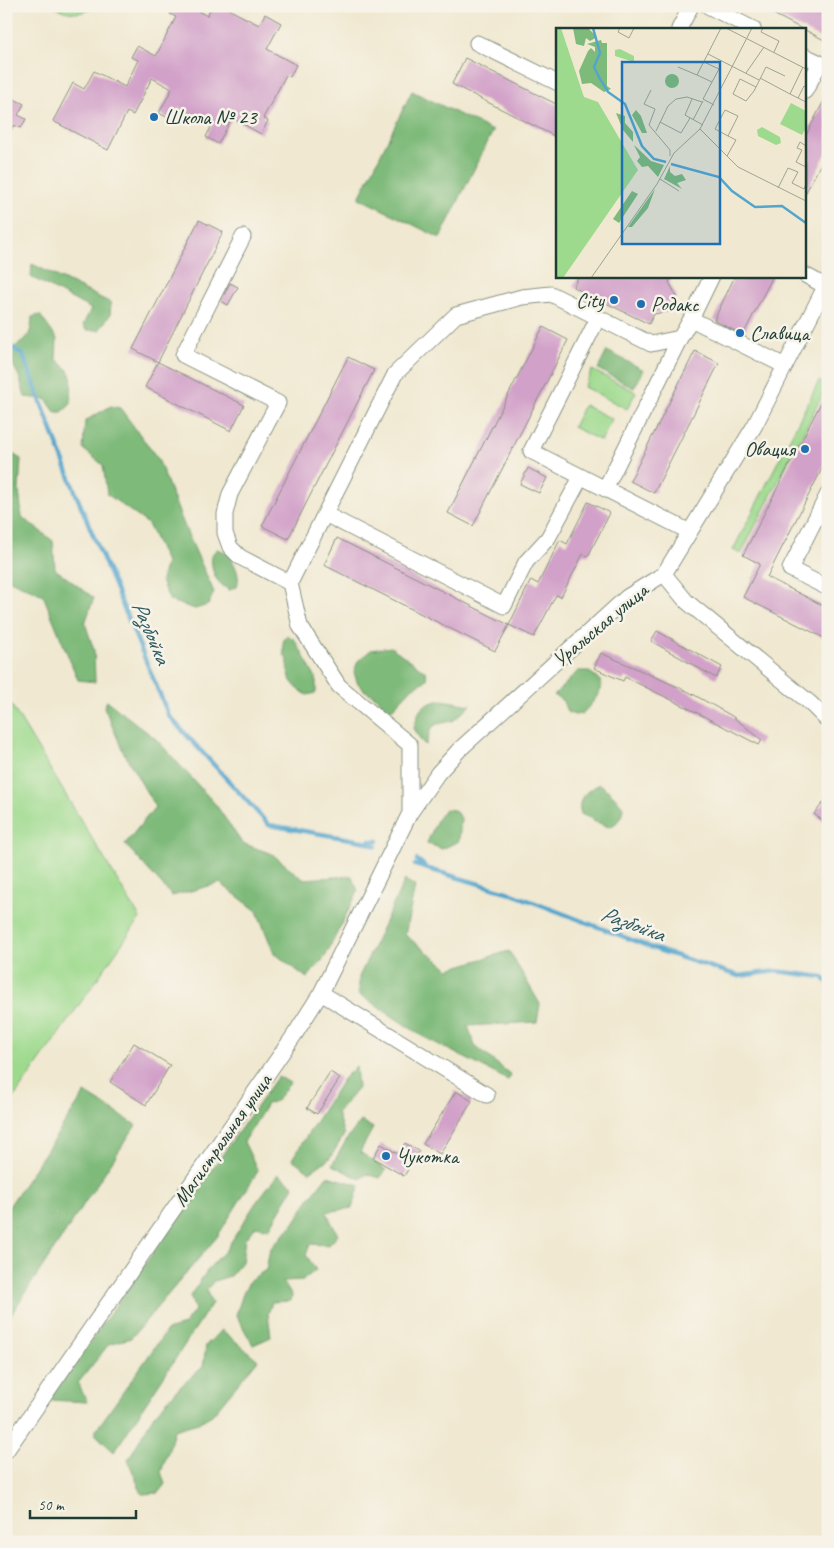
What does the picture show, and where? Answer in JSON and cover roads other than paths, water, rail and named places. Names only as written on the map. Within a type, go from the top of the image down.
[{"type":"street","points":[[680,28],[691,6]]},
{"type":"street","points":[[708,6],[750,28]]},
{"type":"street","points":[[477,43],[556,82]]},
{"type":"street","points":[[806,56],[820,63],[806,89]]},
{"type":"street","points":[[243,236],[183,355],[278,403],[230,494],[225,514],[225,533],[230,547],[240,557],[290,583]]},
{"type":"street","points":[[806,276],[827,283]]},
{"type":"street","points":[[605,489],[711,278]]},
{"type":"street","name":"Уральская улица","points":[[410,813],[438,773],[459,750],[626,597],[664,574],[755,424],[827,283]]},
{"type":"street","points":[[410,813],[410,745],[339,686],[300,626],[290,583],[394,374],[456,315],[522,298],[551,294],[651,344],[680,338]]},
{"type":"street","points":[[598,318],[531,452],[690,532]]},
{"type":"street","points":[[690,319],[785,366]]},
{"type":"street","points":[[325,514],[504,606],[526,562],[548,538],[581,477]]},
{"type":"street","points":[[828,494],[790,569],[828,588]]},
{"type":"street","points":[[664,574],[686,601],[810,703],[828,721]]},
{"type":"street","name":"Магистральная улица","points":[[6,1451],[295,1034],[321,993],[410,813]]},
{"type":"street","points":[[321,993],[488,1095]]},
{"type":"waterway","name":"Разбойка","points":[[6,343],[23,355],[78,499],[169,716],[269,825],[362,841],[376,846]]},
{"type":"waterway","name":"Разбойка","points":[[369,841],[378,841]]},
{"type":"waterway","name":"Разбойка","points":[[417,860],[424,865]]},
{"type":"waterway","name":"Разбойка","points":[[415,865],[507,892],[658,950],[739,976],[776,971],[823,977],[828,983]]},
{"type":"place","name":"Школа № 23","points":[[154,117]]},
{"type":"place","name":"City","points":[[614,300]]},
{"type":"place","name":"Родакс","points":[[641,304]]},
{"type":"place","name":"Славица","points":[[740,333]]},
{"type":"place","name":"Овация","points":[[805,449]]},
{"type":"place","name":"Чукотка","points":[[386,1156]]}]
